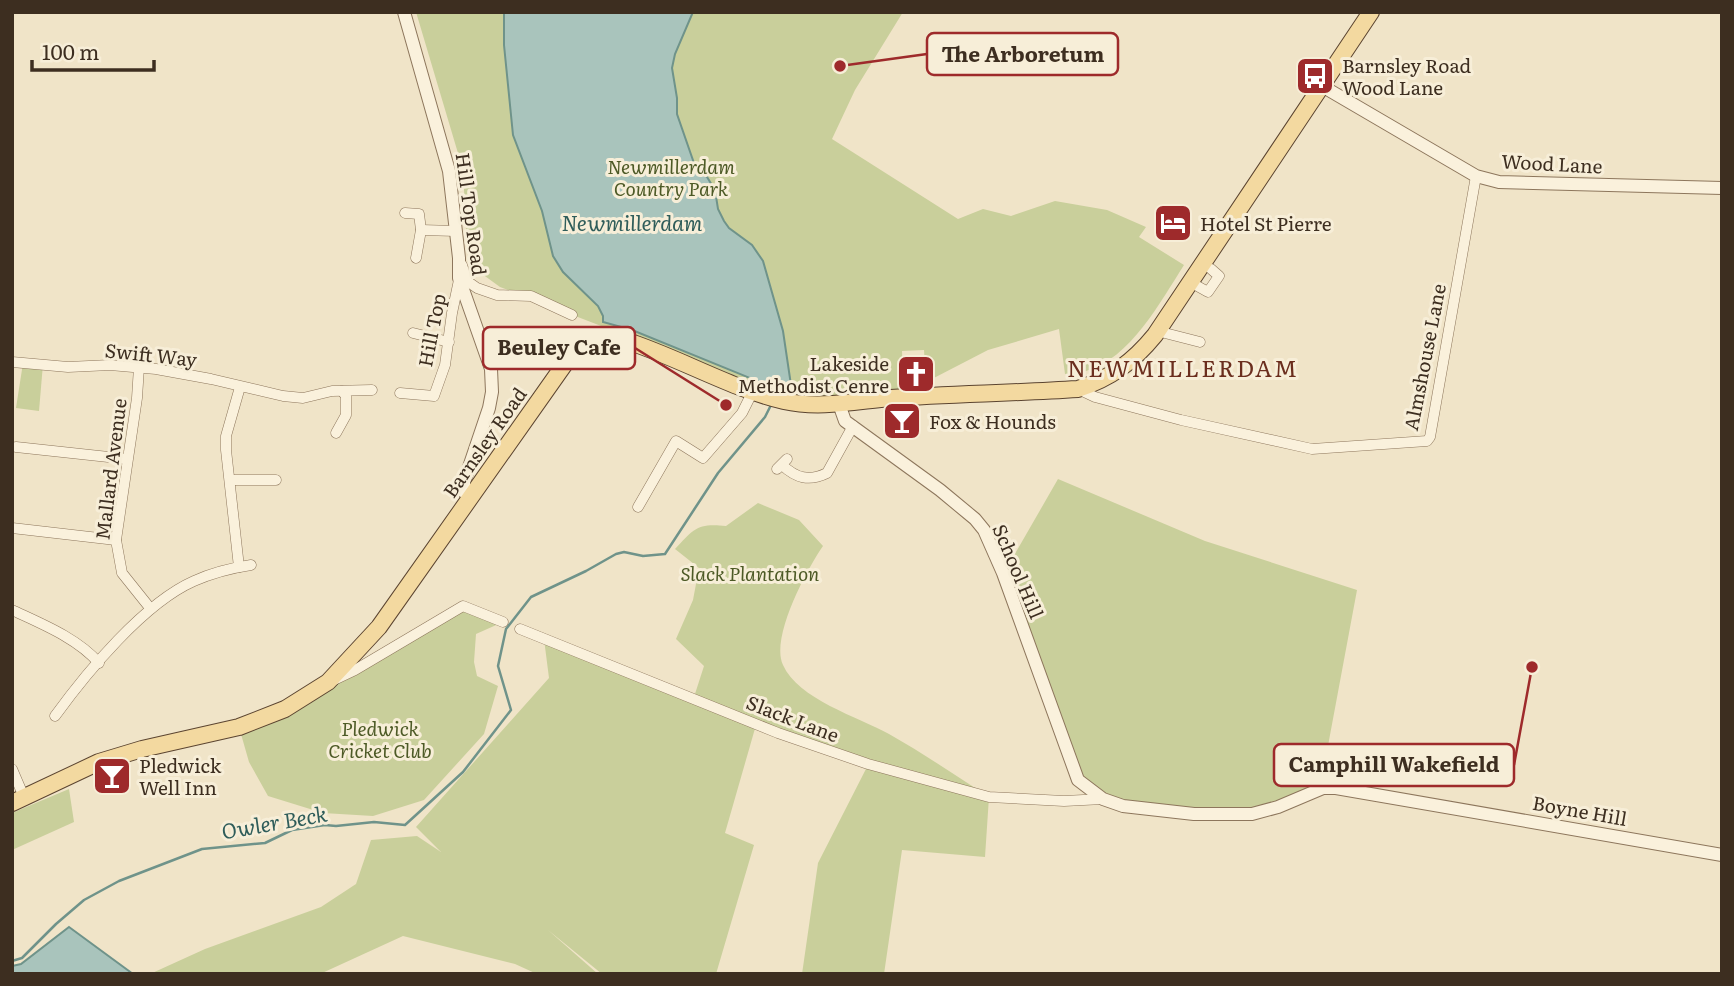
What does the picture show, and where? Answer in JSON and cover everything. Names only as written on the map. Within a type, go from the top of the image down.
[{"type":"main road","name":"Barnsley Road","points":[[18,800],[99,762],[142,749],[239,727],[285,709],[328,682],[379,627],[576,348],[590,340],[624,340],[753,391],[800,403],[839,404],[891,398],[1078,389],[1102,381],[1140,354],[1157,331],[1371,12]]},
{"type":"street","name":"Hill Top Road","points":[[404,12],[449,171],[459,278],[491,369],[492,392],[489,408],[464,482],[464,492],[471,498]]},
{"type":"street","name":"Wood Lane","points":[[1322,86],[1476,176],[1499,181],[1722,188]]},
{"type":"street","name":"Almshouse Lane","points":[[1078,389],[1095,397],[1181,420],[1312,449],[1427,441],[1430,437],[1476,176]]},
{"type":"street","points":[[405,214],[419,214],[421,230],[416,258]]},
{"type":"street","points":[[421,230],[456,231]]},
{"type":"street","points":[[459,258],[467,281],[477,288],[496,295],[531,296],[572,315]]},
{"type":"street","points":[[1190,282],[1208,292],[1219,276],[1211,269]]},
{"type":"street","name":"Hill Top","points":[[400,393],[434,396],[445,365],[459,278]]},
{"type":"street","points":[[1157,331],[1200,342]]},
{"type":"street","points":[[413,333],[449,342]]},
{"type":"street","name":"Swift Way","points":[[12,362],[68,367],[139,367],[197,376],[289,397],[303,398],[342,391],[372,390]]},
{"type":"street","name":"Mallard Avenue","points":[[139,367],[137,398],[116,540],[122,573],[150,608]]},
{"type":"street","points":[[285,385],[289,397]]},
{"type":"street","points":[[239,567],[226,436],[240,387]]},
{"type":"street","points":[[336,433],[346,415],[346,396],[342,391]]},
{"type":"street","points":[[638,507],[676,441],[703,458],[742,413],[753,391]]},
{"type":"street","name":"School Hill","points":[[839,404],[845,421],[951,499],[984,530],[1000,565],[1078,780]]},
{"type":"street","points":[[782,464],[797,476],[808,479],[827,473],[853,426]]},
{"type":"street","points":[[22,450],[127,458]]},
{"type":"street","points":[[230,480],[269,476]]},
{"type":"street","points":[[14,515],[13,528],[116,540]]},
{"type":"street","points":[[55,716],[77,686],[150,608],[192,581],[251,565]]},
{"type":"street","points":[[328,682],[355,670],[463,606],[503,622]]},
{"type":"street","points":[[12,610],[52,628],[89,652],[99,663]]},
{"type":"street","name":"Slack Lane","points":[[520,629],[782,734],[868,764],[989,797],[1064,801],[1103,799]]},
{"type":"street","points":[[12,769],[18,800]]},
{"type":"street","points":[[1064,801],[1075,793],[1078,780],[1103,799]]},
{"type":"street","name":"Boyne Hill","points":[[1103,799],[1142,809],[1194,814],[1252,814],[1278,807],[1323,788],[1336,788],[1722,855]]},
{"type":"green space","name":"Newmillerdam Country Park","points":[[416,12],[903,12],[855,90],[832,139],[958,219],[983,209],[1011,216],[1055,201],[1107,210],[1146,227],[1139,237],[1184,265],[1130,342],[1102,364],[1086,371],[1065,374],[1059,329],[988,350],[930,380],[926,380],[924,350],[902,351],[904,398],[861,401],[850,394],[800,403],[500,287],[478,271],[467,250],[463,170]]},
{"type":"green space","points":[[23,363],[43,364],[39,411],[16,408]]},
{"type":"green space","points":[[1058,479],[1205,541],[1357,590],[1322,778],[1278,807],[1252,814],[1142,809],[1088,790],[997,557],[1008,566]]},
{"type":"green space","name":"Slack Plantation","points":[[758,503],[799,520],[823,546],[792,604],[782,638],[780,653],[783,665],[791,677],[815,697],[889,734],[989,797],[985,857],[902,850],[884,974],[802,974],[818,863],[868,765],[756,725],[725,833],[754,845],[716,974],[602,974],[548,930],[598,974],[537,974],[515,964],[403,936],[320,974],[150,974],[205,949],[321,907],[356,884],[371,840],[417,836],[441,852],[416,827],[549,678],[544,639],[694,697],[704,666],[676,639],[693,600],[699,568],[675,549],[697,529],[726,526]]},
{"type":"green space","name":"Pledwick Cricket Club","points":[[463,606],[503,622],[476,634],[474,662],[477,676],[498,686],[484,734],[424,800],[373,816],[323,813],[268,796],[249,762],[239,727],[285,709]]},
{"type":"green space","points":[[69,789],[74,822],[12,850],[12,813]]},
{"type":"water","name":"Newmillerdam","points":[[504,12],[693,12],[675,54],[672,68],[677,114],[695,166],[707,177],[715,190],[718,209],[724,221],[752,245],[763,261],[783,331],[791,385],[779,382],[772,387],[632,330],[603,322],[598,306],[563,272],[553,256],[542,211],[513,135],[504,45]]},
{"type":"water","points":[[69,927],[133,974],[12,974],[12,966],[21,964]]},
{"type":"waterway","name":"Owler Beck","points":[[775,392],[779,382]]},
{"type":"waterway","name":"Owler Beck","points":[[12,961],[22,958],[84,900],[119,881],[202,849],[265,843],[292,830],[325,825],[374,822],[405,825],[463,772],[511,710],[498,666],[506,629],[531,597],[616,554],[665,554],[718,473],[765,417],[771,405]]},
{"type":"place","name":"The Arboretum","points":[[840,66]]},
{"type":"place","name":"Barnsley Road Wood Lane","points":[[1315,76]]},
{"type":"place","name":"Hotel St Pierre","points":[[1173,223]]},
{"type":"place","name":"Lakeside Methodist Cenre","points":[[916,374]]},
{"type":"place","name":"Beuley Cafe","points":[[726,405]]},
{"type":"place","name":"Fox & Hounds","points":[[902,421]]},
{"type":"place","name":"Camphill Wakefield","points":[[1532,667]]},
{"type":"place","name":"Pledwick Well Inn","points":[[112,776]]},
{"type":"district","name":"NEWMILLERDAM","points":[[1183,367]]}]
